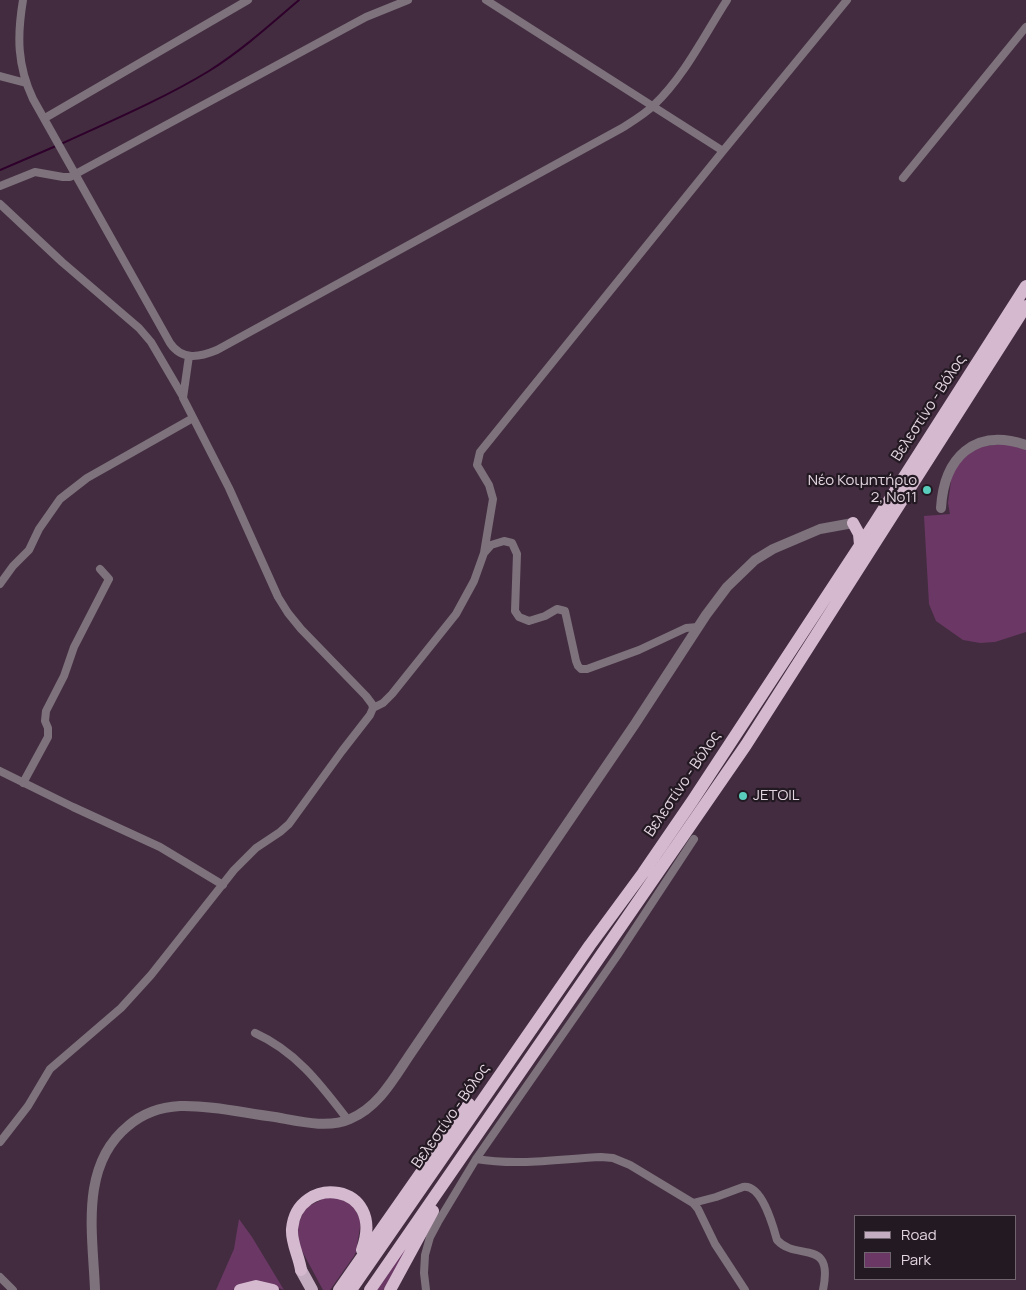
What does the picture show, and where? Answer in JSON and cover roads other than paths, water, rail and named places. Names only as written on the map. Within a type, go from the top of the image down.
[{"type":"highway","name":"Βελεστίνο - Βόλος","points":[[351,1290],[693,800],[874,524],[1026,286]]},
{"type":"highway","name":"Βελεστίνο - Βόλος","points":[[370,1290],[466,1149],[658,883],[1026,306]]},
{"type":"highway","points":[[852,523],[874,524]]},
{"type":"highway","points":[[852,523],[859,534],[860,545]]},
{"type":"highway","points":[[338,1290],[547,996],[590,945]]},
{"type":"highway","points":[[390,1290],[466,1149]]},
{"type":"highway","points":[[301,1270],[293,1240],[292,1230],[295,1218],[304,1203],[315,1195],[330,1192],[348,1196],[363,1210],[367,1221],[367,1234],[355,1266]]},
{"type":"highway","points":[[240,1290],[256,1286],[273,1290]]},
{"type":"main road","points":[[301,1270],[312,1290]]},
{"type":"street","points":[[23,0],[18,41],[26,83],[33,99],[170,343],[178,352],[189,356],[206,354],[223,346],[622,128],[653,106],[674,81],[727,0]]},
{"type":"street","points":[[44,118],[248,0]]},
{"type":"street","points":[[0,186],[32,173],[42,172],[67,177],[366,17],[408,0]]},
{"type":"street","points":[[486,0],[723,151]]},
{"type":"street","points":[[0,1142],[28,1106],[50,1069],[121,1008],[151,975],[234,870],[250,853],[288,824],[367,720],[373,708],[383,703],[392,694],[456,614],[474,581],[484,552],[493,499],[489,485],[477,465],[480,452],[847,0]]},
{"type":"street","points":[[903,178],[1026,27]]},
{"type":"street","points":[[0,76],[26,83]]},
{"type":"street","points":[[0,204],[51,253],[139,328],[151,342],[182,395],[229,488],[283,606],[310,638],[366,696],[373,708]]},
{"type":"street","points":[[182,395],[189,356]]},
{"type":"street","points":[[0,584],[13,566],[29,550],[39,529],[60,499],[87,478],[193,418]]},
{"type":"street","points":[[940,508],[947,477],[957,458],[964,451],[976,444],[996,440],[1026,445]]},
{"type":"street","points":[[95,1285],[92,1210],[95,1180],[108,1147],[122,1131],[138,1118],[156,1110],[185,1106],[319,1123],[348,1120],[360,1114],[374,1103],[386,1090],[635,724],[698,627],[727,587],[755,560],[772,549],[804,534],[852,523]]},
{"type":"street","points":[[484,552],[491,545],[504,541],[512,543],[517,554],[515,611],[519,617],[529,621],[558,609],[565,611],[576,662],[581,669],[587,669],[639,650],[686,628],[698,627]]},
{"type":"street","points":[[23,783],[48,737],[48,728],[45,721],[46,712],[64,676],[74,647],[108,581],[109,578],[100,568]]},
{"type":"street","points":[[0,771],[166,850],[222,885]]},
{"type":"street","points":[[426,1290],[424,1264],[430,1237],[476,1159],[658,883],[694,839]]},
{"type":"street","points":[[255,1033],[271,1041],[301,1063],[348,1120]]},
{"type":"street","points":[[476,1159],[494,1162],[513,1162],[601,1156],[613,1158],[640,1170],[693,1203],[698,1209],[715,1244],[745,1290]]},
{"type":"street","points":[[693,1203],[748,1186],[754,1190],[761,1198],[777,1240],[781,1244],[813,1253],[823,1263],[826,1271],[823,1290]]},
{"type":"street","points":[[0,1277],[13,1290]]},
{"type":"waterway","points":[[61,144],[155,101],[209,71],[244,46],[299,0]]},
{"type":"waterway","points":[[0,170],[56,146]]},
{"type":"place","name":"Νέο Κοιμητήριο 2, Νο11","points":[[927,490]]},
{"type":"place","name":"JETOIL","points":[[743,796]]}]
